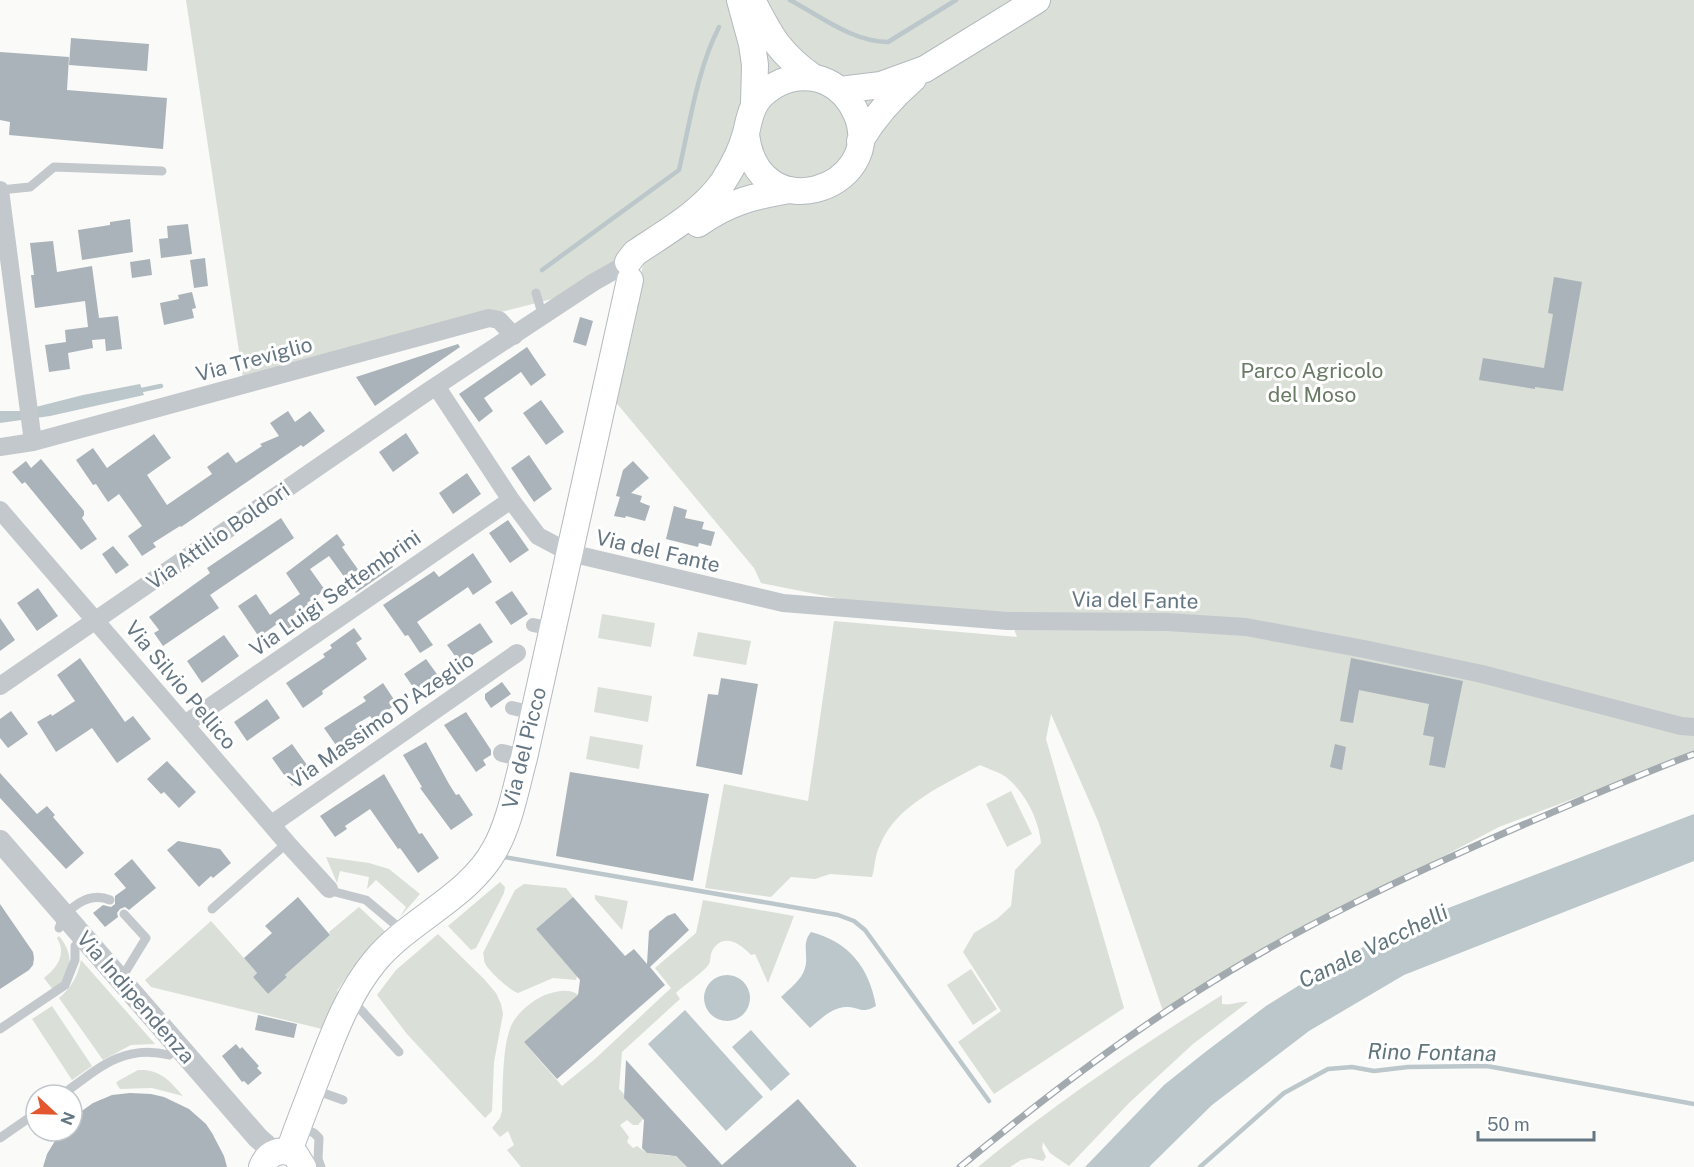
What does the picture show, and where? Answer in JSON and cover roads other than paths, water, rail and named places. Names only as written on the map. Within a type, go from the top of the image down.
[{"type":"main road","points":[[740,0],[755,65],[754,104]]},
{"type":"main road","points":[[752,0],[771,36],[782,51],[792,63],[814,78]]},
{"type":"main road","points":[[860,141],[859,122],[852,104],[840,90],[827,82],[814,78],[796,77],[780,82],[765,91],[754,104],[748,118],[746,134],[750,156],[763,176],[776,185],[790,190],[810,191],[828,186],[844,175],[855,159],[860,141],[875,117],[892,98],[925,69],[1037,0]]},
{"type":"main road","points":[[840,90],[881,85],[925,69]]},
{"type":"main road","name":"Via Attilio Boldori","points":[[629,271],[635,254],[701,207],[714,193],[724,180],[746,134]]},
{"type":"main road","name":"Via Attilio Boldori","points":[[629,271],[715,212],[744,199],[790,190]]},
{"type":"main road","name":"Via del Picco","points":[[278,1161],[298,1127],[350,999],[375,961],[405,933],[470,881],[495,849],[508,815],[513,755],[542,627],[560,595],[567,552],[629,271]]},
{"type":"street","points":[[0,190],[33,442]]},
{"type":"street","name":"Via Attilio Boldori","points":[[0,686],[436,386],[594,282],[629,271]]},
{"type":"street","name":"Via Treviglio","points":[[0,447],[33,442],[489,318],[499,320],[514,336]]},
{"type":"street","points":[[436,386],[511,500],[538,536],[567,552]]},
{"type":"street","name":"Via Luigi Settembrini","points":[[185,724],[511,500]]},
{"type":"street","name":"Via Silvio Pellico","points":[[0,510],[287,843],[332,890]]},
{"type":"street","name":"Via del Fante","points":[[567,552],[783,603],[1007,621],[1167,622],[1246,627],[1482,674],[1681,726],[1694,727]]},
{"type":"street","name":"Via Massimo D'Azeglio","points":[[272,824],[517,653]]},
{"type":"street","name":"Via Indipendenza","points":[[0,841],[59,919],[75,946],[169,1055],[278,1161]]},
{"type":"street","name":"Via Indipendenza","points":[[0,859],[121,980],[278,1161]]},
{"type":"lane","points":[[0,190],[30,187],[54,167],[162,171]]},
{"type":"lane","points":[[536,293],[543,317]]},
{"type":"lane","points":[[212,909],[287,843]]},
{"type":"lane","points":[[332,890],[366,900],[405,933]]},
{"type":"lane","points":[[59,919],[80,902],[103,897],[110,900]]},
{"type":"lane","points":[[121,980],[146,938],[124,914]]},
{"type":"lane","points":[[0,1029],[65,985],[75,960],[75,946]]},
{"type":"lane","points":[[350,999],[399,1052]]},
{"type":"lane","points":[[79,1083],[112,1060],[125,1055],[143,1050],[169,1055]]},
{"type":"lane","points":[[313,1089],[343,1100]]},
{"type":"lane","points":[[0,1138],[24,1121]]},
{"type":"lane","points":[[298,1127],[314,1133],[319,1138],[318,1159],[321,1167]]},
{"type":"water","points":[[140,384],[144,395],[50,416],[0,423],[0,411],[20,411]]},
{"type":"water","name":"Canale Vacchelli","points":[[1694,814],[1694,861],[1404,975],[1309,1031],[1212,1105],[1149,1167],[1085,1167],[1164,1085],[1266,1006],[1338,961],[1381,937],[1430,915]]},
{"type":"water","points":[[811,932],[836,942],[855,958],[868,979],[876,1006],[864,1010],[848,1007],[837,1009],[810,1028],[781,997],[795,984],[803,972],[806,963],[806,941]]},
{"type":"water","points":[[727,975],[743,982],[750,998],[743,1014],[727,1021],[711,1014],[704,998],[711,982]]},
{"type":"water","points":[[685,1010],[763,1097],[726,1131],[648,1044]]},
{"type":"water","points":[[751,1030],[790,1074],[771,1091],[732,1047]]},
{"type":"waterway","points":[[790,0],[850,33],[862,38],[888,42],[956,0]]},
{"type":"waterway","points":[[542,270],[679,170],[705,61],[719,27]]},
{"type":"waterway","points":[[137,391],[161,386]]},
{"type":"waterway","points":[[504,857],[838,915],[854,921],[865,930],[989,1101]]},
{"type":"waterway","name":"Rino Fontana","points":[[1200,1167],[1284,1093],[1328,1069],[1352,1067],[1374,1071],[1408,1067],[1487,1066],[1694,1104]]},
{"type":"railway","points":[[960,1167],[1105,1054],[1196,992],[1274,946],[1354,903],[1436,864],[1606,789],[1694,754]]},
{"type":"park label","name":"Parco Agricolo del Moso","points":[[1312,382]]}]
